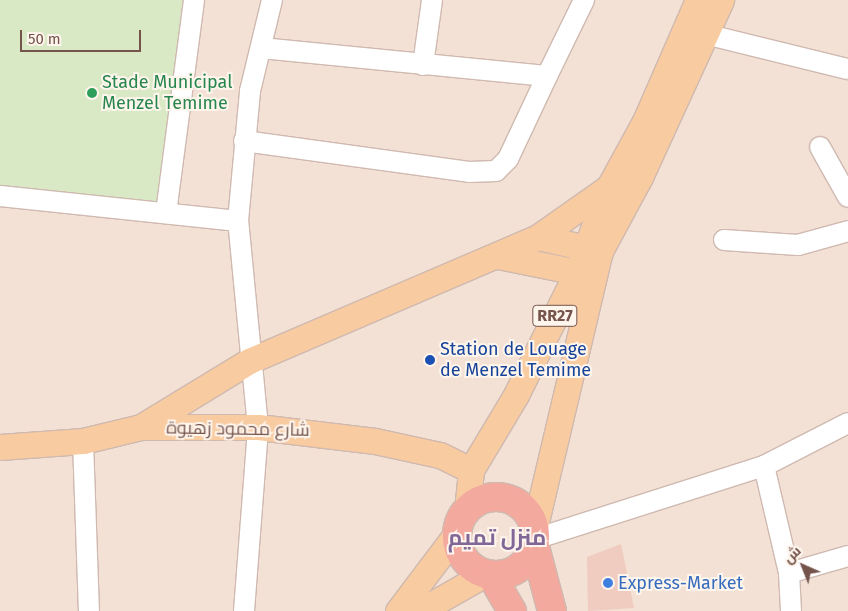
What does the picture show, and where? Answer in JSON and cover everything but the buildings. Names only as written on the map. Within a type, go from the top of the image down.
[{"type":"highway","name":"RR27","points":[[512,611],[488,574],[464,558],[462,522],[488,498],[513,501],[530,518],[552,611]]},
{"type":"highway","name":"RR27","points":[[488,574],[519,568],[535,538]]},
{"type":"main road","name":"RR27","points":[[535,538],[585,273],[609,187],[646,119],[698,0]]},
{"type":"main road","name":"RR27","points":[[593,249],[640,177],[721,0]]},
{"type":"main road","points":[[141,427],[249,362],[498,256],[538,237],[609,187]]},
{"type":"main road","points":[[538,237],[593,249]]},
{"type":"main road","points":[[498,256],[585,273]]},
{"type":"main road","name":"RR27","points":[[462,522],[471,470],[585,273]]},
{"type":"main road","name":"شارع محمود زهيوة","points":[[0,447],[82,441],[141,427],[258,427],[375,441],[440,455],[471,470]]},
{"type":"main road","points":[[398,611],[462,522]]},
{"type":"main road","points":[[420,611],[488,574]]},
{"type":"street","points":[[166,213],[194,0]]},
{"type":"street","points":[[244,611],[258,427],[249,362],[238,221],[244,141],[272,0]]},
{"type":"street","points":[[423,65],[432,0]]},
{"type":"street","points":[[244,141],[475,172],[496,171],[508,158],[584,0]]},
{"type":"street","points":[[705,34],[848,69]]},
{"type":"street","points":[[261,48],[547,76]]},
{"type":"street","points":[[820,147],[848,197]]},
{"type":"street","points":[[0,196],[238,221]]},
{"type":"street","points":[[724,240],[798,245],[848,231]]},
{"type":"street","points":[[535,538],[764,466],[848,423]]},
{"type":"street","points":[[82,441],[89,611]]},
{"type":"street","points":[[764,466],[789,573],[792,611]]},
{"type":"street","points":[[789,573],[848,556]]},
{"type":"shaded area","points":[[0,0],[848,0],[848,611],[0,611]]},
{"type":"green space","name":"Stade Municipal Menzel Temime","points":[[0,0],[195,0],[172,203],[0,186]]},
{"type":"place","name":"Stade Municipal Menzel Temime","points":[[92,93]]},
{"type":"place","name":"Station de Louage de Menzel Temime","points":[[430,360]]},
{"type":"place","name":"Express-Market","points":[[608,583]]},
{"type":"district","name":"منزل تميم","points":[[497,538]]}]
